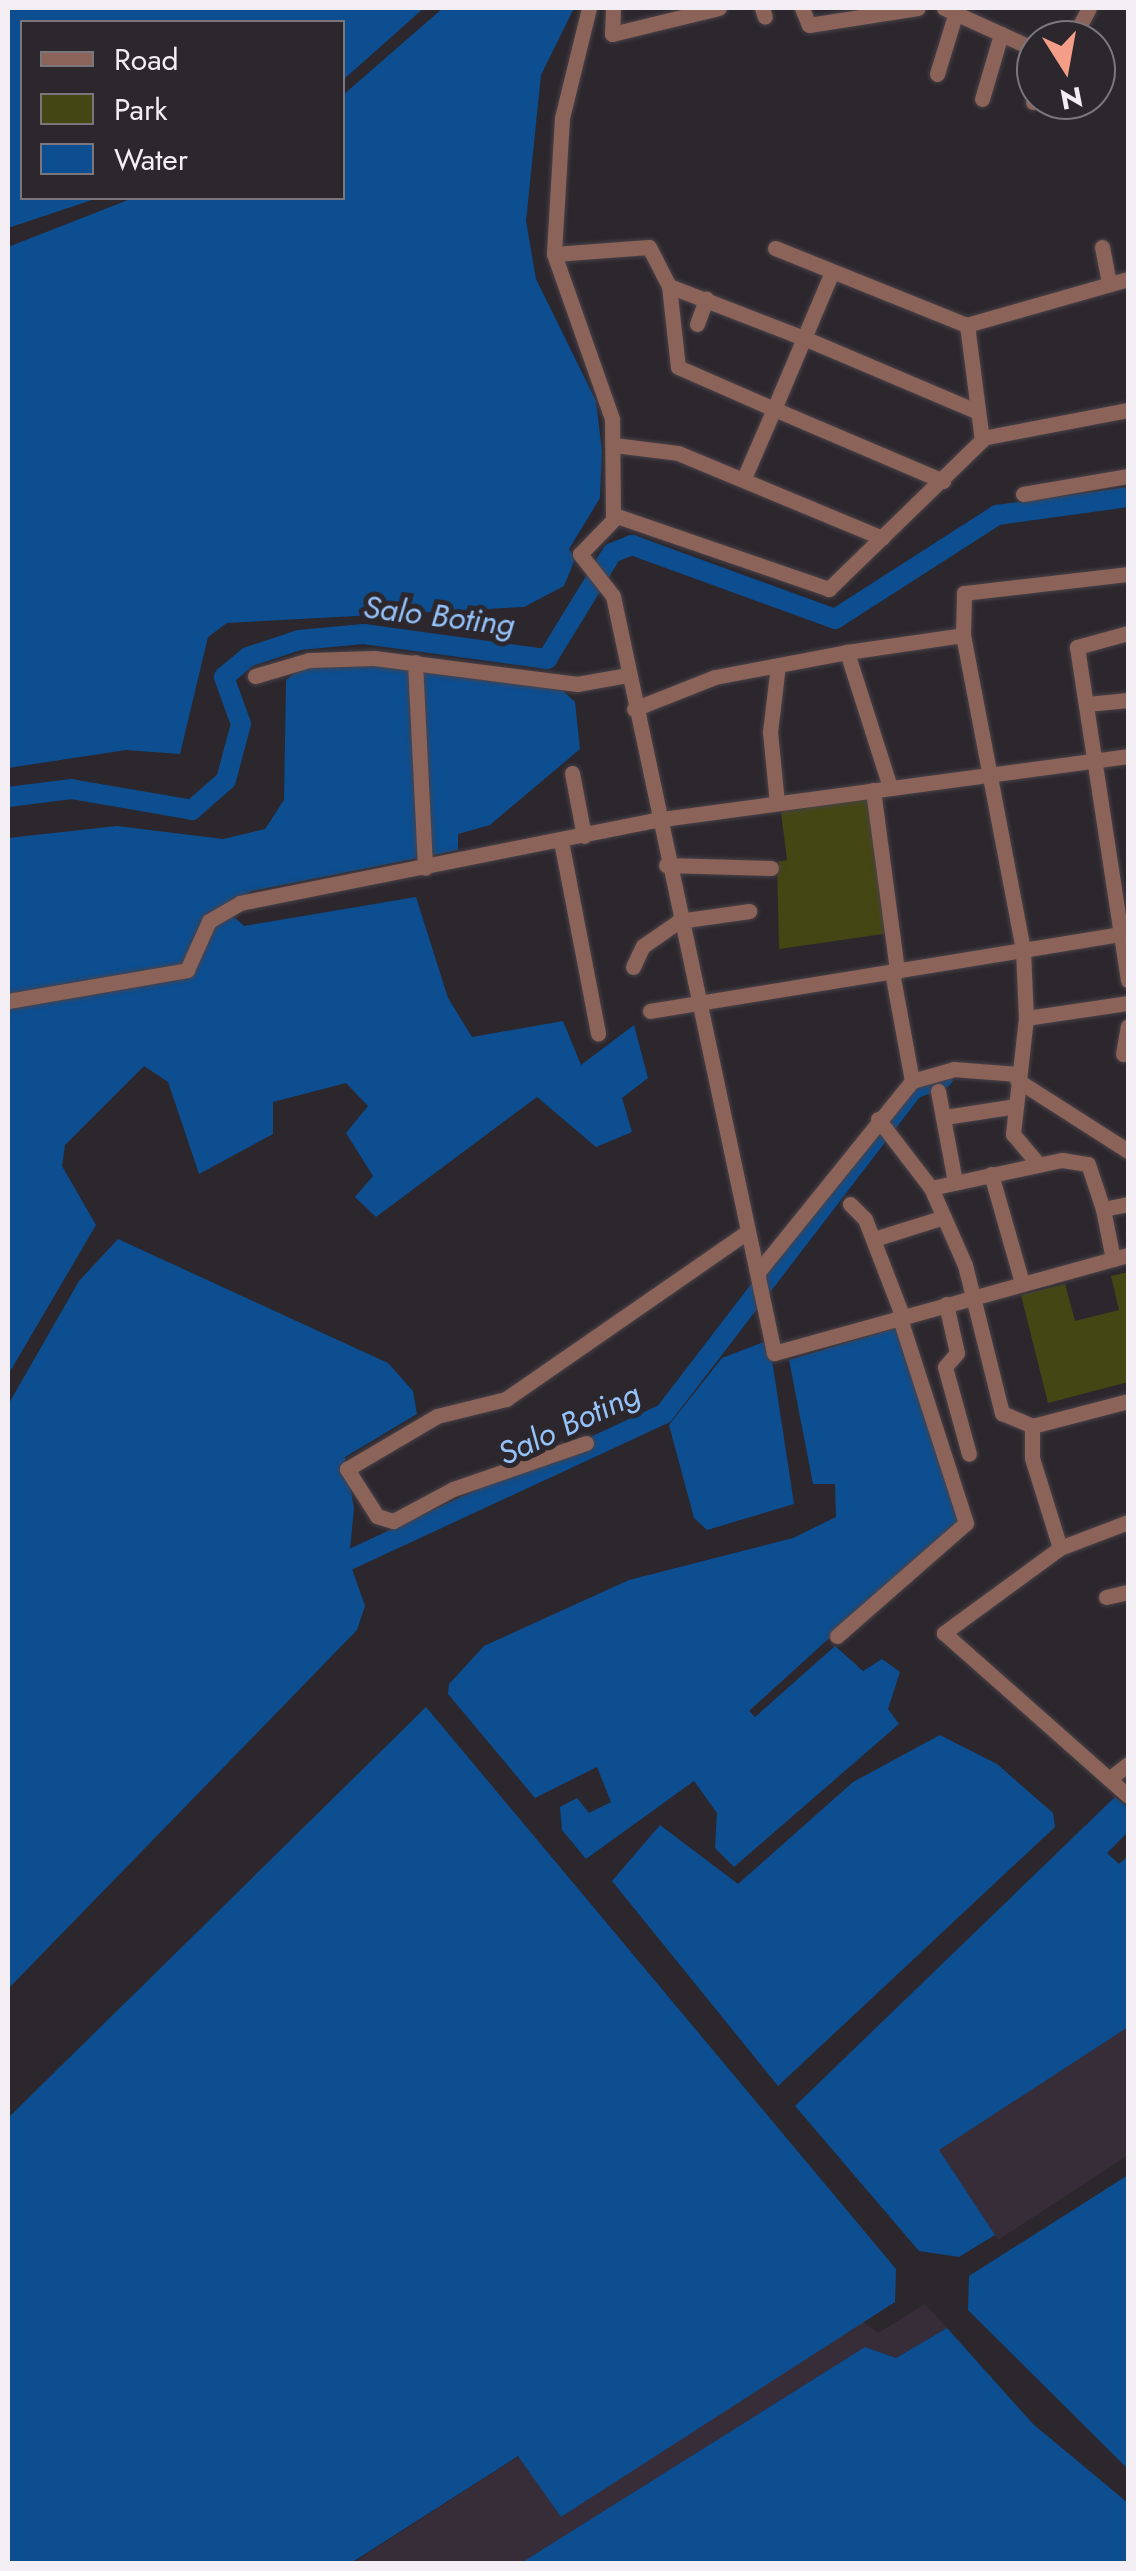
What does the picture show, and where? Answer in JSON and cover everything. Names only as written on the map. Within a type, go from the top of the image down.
[{"type":"street","points":[[588,8],[562,118],[554,254],[602,380],[614,445],[613,516],[584,544],[584,560],[611,591],[656,820],[774,1353],[1121,1257],[1088,1164],[1037,1164],[931,1188]]},
{"type":"street","points":[[612,8],[612,34],[719,8]]},
{"type":"street","points":[[802,8],[809,25],[918,8]]},
{"type":"street","points":[[937,74],[950,10],[1016,41]]},
{"type":"street","points":[[982,98],[1001,34]]},
{"type":"street","points":[[554,254],[649,246],[669,286],[678,368],[943,481]]},
{"type":"street","points":[[1102,246],[1109,284]]},
{"type":"street","points":[[776,248],[968,325],[1128,279]]},
{"type":"street","points":[[744,478],[832,272]]},
{"type":"street","points":[[669,286],[978,412]]},
{"type":"street","points":[[697,324],[706,299]]},
{"type":"street","points":[[968,325],[982,438]]},
{"type":"street","points":[[613,516],[817,592],[882,538],[982,438],[1128,410]]},
{"type":"street","points":[[614,445],[663,448],[744,478],[882,538]]},
{"type":"street","points":[[1023,494],[1128,476]]},
{"type":"street","points":[[1037,1164],[1014,1138],[1026,1018],[1023,950],[963,635],[964,593],[1128,574]]},
{"type":"street","points":[[1128,633],[1078,643],[1125,934],[1128,980]]},
{"type":"street","points":[[634,709],[695,683],[847,652],[963,635]]},
{"type":"street","points":[[847,652],[890,787]]},
{"type":"street","points":[[255,676],[318,659],[415,662],[577,684],[628,675]]},
{"type":"street","points":[[415,662],[425,868]]},
{"type":"street","points":[[777,803],[770,732],[778,665]]},
{"type":"street","points":[[1088,704],[1128,700]]},
{"type":"street","points":[[8,1002],[187,970],[209,921],[240,903],[656,820],[1128,756]]},
{"type":"street","points":[[572,773],[584,836]]},
{"type":"street","points":[[872,790],[912,1081]]},
{"type":"street","points":[[561,841],[598,1033]]},
{"type":"street","points":[[666,865],[771,868]]},
{"type":"street","points":[[633,967],[644,946],[680,921],[749,911]]},
{"type":"street","points":[[650,1011],[1125,934]]},
{"type":"street","points":[[1026,1018],[1128,1003]]},
{"type":"street","points":[[1122,1054],[1128,1026]]},
{"type":"street","points":[[758,1274],[883,1125],[912,1081],[954,1069],[1017,1089],[1128,1151]]},
{"type":"street","points":[[945,1117],[1017,1089]]},
{"type":"street","points":[[938,1091],[955,1182]]},
{"type":"street","points":[[883,1125],[931,1188],[944,1217],[977,1296],[996,1399],[1011,1420],[1032,1426],[1128,1401]]},
{"type":"street","points":[[991,1174],[1022,1283]]},
{"type":"street","points":[[837,1636],[966,1523],[874,1239],[850,1204]]},
{"type":"street","points":[[1103,1209],[1128,1204]]},
{"type":"street","points":[[874,1239],[944,1217]]},
{"type":"street","points":[[586,1443],[386,1522],[347,1469],[436,1416],[506,1399],[747,1232]]},
{"type":"street","points":[[946,1304],[958,1353],[946,1367],[969,1454]]},
{"type":"street","points":[[1032,1426],[1032,1458],[1060,1548]]},
{"type":"street","points":[[1128,1522],[1060,1548],[944,1633],[1128,1796]]},
{"type":"street","points":[[1106,1598],[1128,1592]]},
{"type":"street","points":[[1109,1779],[1128,1764]]},
{"type":"shaded area","points":[[1128,2027],[1128,2155],[998,2240],[938,2150]]},
{"type":"shaded area","points":[[925,2304],[947,2328],[896,2358],[865,2347],[521,2563],[351,2564],[519,2456],[561,2517],[862,2321],[878,2333]]},
{"type":"green space","points":[[871,799],[890,933],[779,949],[777,862],[787,860],[781,812]]},
{"type":"green space","points":[[1128,1272],[1128,1382],[1048,1403],[1021,1295],[1065,1284],[1075,1321],[1119,1310],[1111,1276]]},
{"type":"water","points":[[8,8],[424,8],[345,78],[345,20],[20,20],[20,200],[92,200],[8,228]]},
{"type":"water","points":[[443,8],[574,8],[541,75],[526,221],[536,279],[596,401],[602,451],[600,498],[569,549],[575,559],[564,586],[524,607],[227,623],[208,637],[180,754],[126,750],[8,768],[8,247],[128,200],[345,200],[345,93]]},
{"type":"water","points":[[361,664],[562,690],[575,702],[580,749],[490,825],[458,834],[458,850],[251,891],[224,908],[244,926],[416,897],[448,998],[472,1037],[563,1021],[581,1065],[634,1025],[648,1078],[622,1098],[632,1132],[596,1147],[537,1097],[376,1217],[355,1197],[373,1176],[346,1133],[368,1106],[346,1083],[273,1102],[273,1134],[199,1174],[168,1082],[144,1066],[65,1145],[62,1166],[96,1225],[8,1375],[8,838],[117,826],[223,839],[265,829],[284,800],[286,680],[301,668]]},
{"type":"water","points":[[118,1239],[388,1363],[413,1391],[417,1414],[345,1457],[354,1508],[349,1560],[365,1606],[357,1630],[8,1989],[8,1405],[79,1281]]},
{"type":"water","points":[[896,1328],[959,1520],[749,1711],[755,1717],[835,1646],[863,1671],[882,1659],[900,1672],[888,1709],[899,1724],[734,1867],[715,1848],[717,1813],[694,1781],[586,1859],[562,1830],[560,1807],[577,1798],[589,1813],[611,1802],[597,1767],[535,1798],[448,1694],[449,1684],[484,1646],[629,1580],[793,1538],[836,1517],[835,1484],[813,1484],[789,1360]]},
{"type":"water","points":[[769,1340],[794,1504],[707,1530],[694,1518],[669,1425],[722,1358]]},
{"type":"water","points":[[426,1707],[896,2269],[895,2302],[561,2517],[518,2456],[351,2563],[8,2563],[8,2118]]},
{"type":"water","points":[[940,1735],[997,1764],[1053,1813],[1055,1827],[778,2086],[612,1881],[660,1825],[738,1884],[853,1782]]},
{"type":"water","points":[[1115,1797],[1128,1808],[1128,1832],[1107,1853],[1119,1864],[1128,1856],[1128,2027],[939,2150],[995,2235],[959,2257],[919,2251],[795,2106]]},
{"type":"water","points":[[1128,2175],[1128,2469],[968,2310],[969,2276]]},
{"type":"water","points":[[947,2328],[1033,2424],[1128,2503],[1128,2563],[521,2563],[865,2347],[896,2358]]},
{"type":"waterway","name":"Salo Boting","points":[[8,797],[71,789],[192,810],[226,780],[241,724],[224,677],[248,657],[299,640],[364,634],[547,659],[612,553],[632,545],[835,619],[997,515],[1128,497]]},
{"type":"waterway","name":"Salo Boting","points":[[349,1560],[664,1414],[913,1089],[943,1078]]}]
